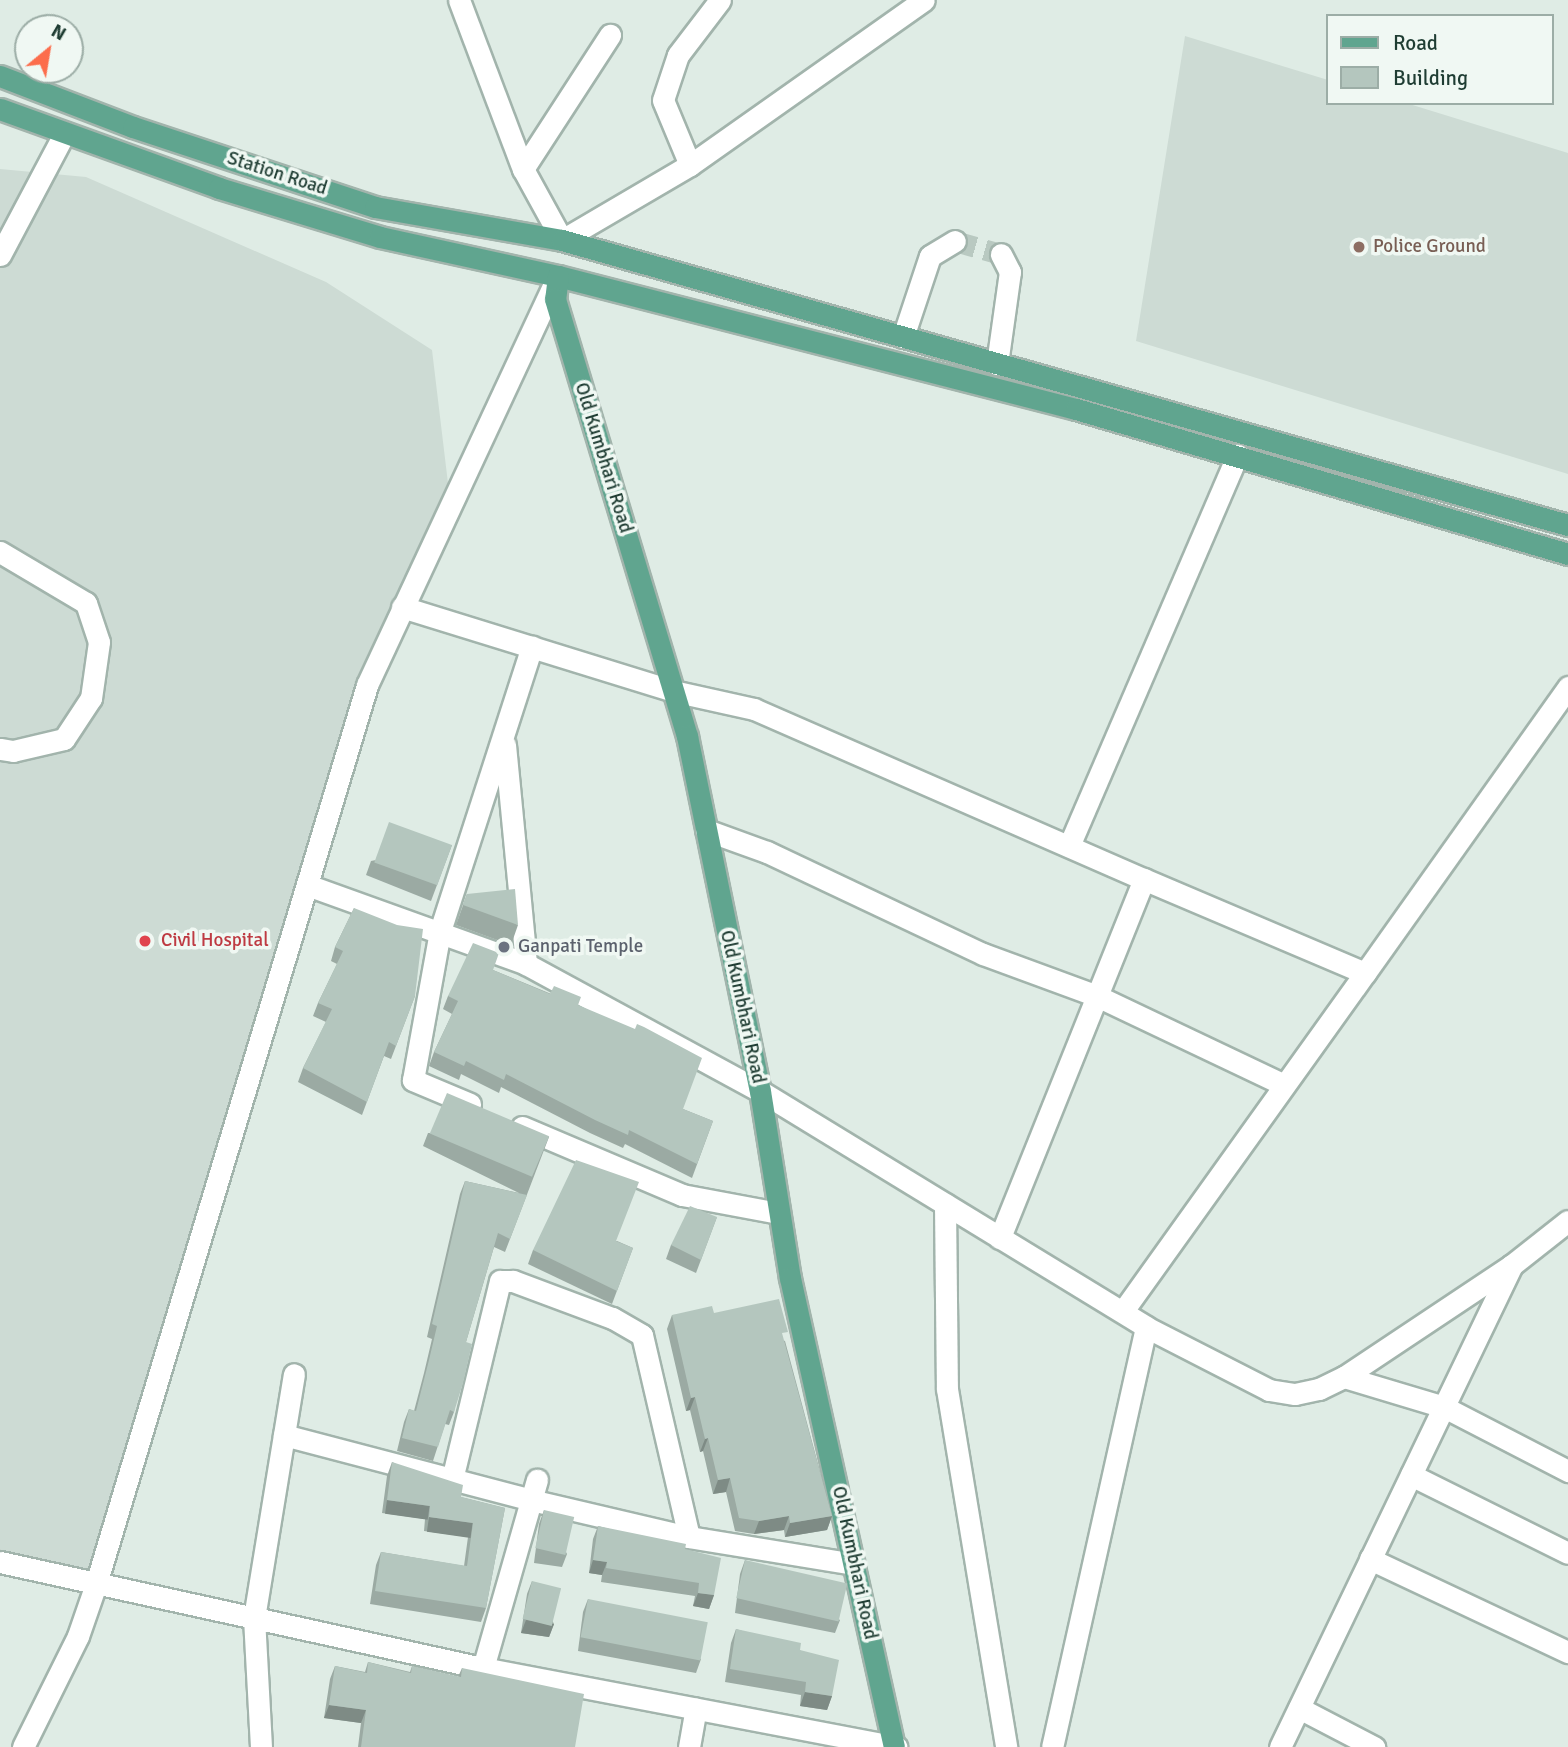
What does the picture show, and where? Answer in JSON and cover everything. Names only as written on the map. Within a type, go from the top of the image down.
[{"type":"main road","name":"Station Road","points":[[0,76],[134,127],[375,207],[562,240],[1568,525]]},
{"type":"main road","points":[[0,109],[64,134],[380,237],[558,276],[1237,455],[1568,554]]},
{"type":"main road","name":"Old Kumbhari Road","points":[[558,276],[555,299],[673,691],[706,830],[760,1091],[778,1213],[895,1747]]},
{"type":"street","points":[[459,0],[523,169],[562,240],[690,165],[924,0]]},
{"type":"street","points":[[690,165],[663,100],[678,55],[720,0]]},
{"type":"street","points":[[523,169],[610,35]]},
{"type":"street","points":[[0,255],[64,134]]},
{"type":"street","points":[[903,337],[930,256],[954,241]]},
{"type":"street","points":[[998,364],[1010,272],[1001,254]]},
{"type":"street","points":[[23,1747],[78,1636],[96,1584],[368,685],[558,276]]},
{"type":"street","points":[[1069,846],[1237,455]]},
{"type":"street","points":[[0,552],[86,603],[99,642],[91,698],[64,739],[13,751],[0,749]]},
{"type":"street","points":[[402,607],[673,691],[754,709],[1365,972]]},
{"type":"street","points":[[531,647],[440,931],[413,1080],[682,1195],[778,1213]]},
{"type":"street","points":[[1123,1311],[1282,1084],[1568,687]]},
{"type":"street","points":[[504,736],[526,964]]},
{"type":"street","points":[[706,830],[767,852],[983,954],[1097,996],[1282,1084]]},
{"type":"street","points":[[1000,1238],[1144,879]]},
{"type":"street","points":[[307,885],[526,964],[760,1091],[1146,1327],[1269,1390],[1295,1394],[1344,1377],[1512,1265],[1568,1221]]},
{"type":"street","points":[[945,1205],[947,1390],[1006,1747]]},
{"type":"street","points":[[1280,1747],[1512,1265]]},
{"type":"street","points":[[452,1479],[499,1281],[513,1281],[612,1318],[642,1335],[689,1537]]},
{"type":"street","points":[[1052,1747],[1146,1327]]},
{"type":"street","points":[[261,1747],[254,1618],[294,1374]]},
{"type":"street","points":[[1344,1377],[1444,1407],[1568,1471]]},
{"type":"street","points":[[284,1435],[452,1479],[534,1490],[689,1537],[854,1564]]},
{"type":"street","points":[[1411,1475],[1568,1553]]},
{"type":"street","points":[[483,1668],[534,1490]]},
{"type":"street","points":[[1370,1559],[1568,1652]]},
{"type":"street","points":[[0,1562],[483,1668],[895,1747]]},
{"type":"street","points":[[1299,1708],[1374,1747]]},
{"type":"street","points":[[689,1747],[696,1709]]},
{"type":"shaded area","name":"Police Ground","points":[[1185,36],[1326,79],[1326,105],[1412,105],[1568,153],[1568,474],[1136,341]]},
{"type":"shaded area","name":"Civil Hospital","points":[[0,169],[86,177],[326,282],[432,350],[450,500],[367,685],[96,1584],[0,1559]]},
{"type":"building","points":[[389,822],[452,845],[437,885],[374,862]]},
{"type":"building","points":[[515,889],[518,925],[463,905],[467,894]]},
{"type":"building","points":[[354,908],[397,925],[423,929],[415,996],[396,1046],[389,1042],[367,1102],[303,1068],[332,1009],[318,1003],[343,951],[335,947]]},
{"type":"building","points":[[473,943],[499,953],[493,970],[550,994],[554,986],[581,997],[578,1005],[635,1029],[637,1024],[702,1058],[683,1109],[713,1121],[697,1164],[629,1130],[628,1135],[595,1120],[506,1074],[504,1080],[466,1061],[464,1066],[434,1052],[458,1001],[448,996]]},
{"type":"building","points":[[447,1093],[549,1136],[532,1177],[430,1134]]},
{"type":"building","points":[[576,1160],[639,1182],[616,1241],[633,1248],[617,1291],[533,1250]]},
{"type":"building","points":[[465,1181],[527,1195],[510,1239],[498,1233],[466,1342],[472,1344],[463,1383],[454,1412],[450,1410],[438,1447],[402,1438],[409,1409],[416,1411],[429,1360],[437,1326],[432,1324]]},
{"type":"building","points":[[690,1206],[717,1217],[701,1260],[671,1245]]},
{"type":"building","points":[[779,1299],[788,1332],[782,1333],[832,1516],[790,1523],[789,1516],[759,1521],[739,1518],[730,1478],[718,1480],[695,1397],[691,1398],[672,1315],[712,1306],[714,1313]]},
{"type":"building","points":[[392,1462],[463,1485],[461,1497],[505,1508],[486,1608],[375,1591],[381,1552],[467,1566],[473,1523],[429,1517],[430,1506],[387,1500]]},
{"type":"building","points":[[544,1510],[574,1517],[565,1555],[535,1548]]},
{"type":"building","points":[[598,1526],[686,1544],[685,1549],[721,1558],[714,1595],[698,1593],[699,1583],[606,1568],[607,1562],[593,1560]]},
{"type":"building","points":[[745,1560],[847,1584],[839,1622],[736,1598]]},
{"type":"building","points":[[532,1581],[561,1588],[552,1626],[523,1619]]},
{"type":"building","points":[[588,1599],[708,1622],[700,1661],[581,1637]]},
{"type":"building","points":[[736,1629],[801,1643],[800,1650],[839,1660],[832,1696],[805,1692],[806,1682],[730,1669]]},
{"type":"building","points":[[368,1662],[411,1673],[412,1666],[461,1677],[462,1668],[584,1694],[575,1747],[361,1747],[366,1710],[329,1705],[335,1666],[367,1673]]},
{"type":"tunnel","points":[[955,241],[1001,254]]},
{"type":"place","name":"Police Ground","points":[[1359,247]]},
{"type":"place","name":"Civil Hospital","points":[[145,941]]},
{"type":"place","name":"Ganpati Temple","points":[[504,947]]}]
